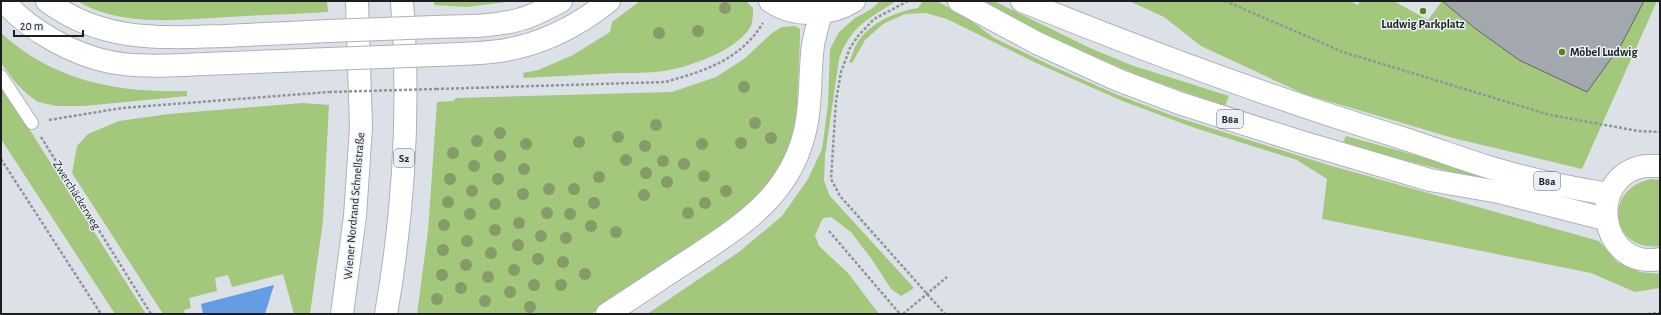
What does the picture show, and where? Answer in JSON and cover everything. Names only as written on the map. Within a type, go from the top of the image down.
[{"type":"main road","points":[[4,1],[29,24],[54,40],[81,53],[111,62],[170,66],[491,52],[522,47],[552,37],[574,26],[609,1]]},
{"type":"main road","points":[[47,1],[71,17],[105,31],[150,37],[197,37],[488,26],[519,20],[543,11],[561,1]]},
{"type":"main road","name":"Wiener Nordrand Schnellstraße","points":[[342,314],[355,216],[361,128],[357,1]]},
{"type":"main road","name":"S2","points":[[386,314],[400,216],[406,127],[405,43],[402,1]]},
{"type":"main road","points":[[772,2],[797,12],[821,13],[846,6],[854,1]]},
{"type":"main road","name":"B8a","points":[[959,1],[1037,43],[1118,80],[1180,103],[1298,142],[1430,180],[1499,192],[1605,219]]},
{"type":"main road","name":"B8a","points":[[1022,1],[1184,65],[1307,108],[1485,166],[1583,190],[1609,194]]},
{"type":"main road","points":[[608,314],[750,219],[772,196],[781,184],[798,154],[804,136],[809,111],[813,46],[821,13]]},
{"type":"main road","points":[[1660,166],[1645,166],[1630,171],[1618,181],[1609,194],[1605,219],[1610,233],[1618,246],[1629,254],[1643,259],[1660,259]]},
{"type":"lane","points":[[1,76],[32,123]]},
{"type":"path","points":[[908,1],[874,19],[858,36],[850,48],[841,72],[836,101],[831,179],[840,196],[945,314]]},
{"type":"path","points":[[1224,1],[1343,52],[1543,113],[1638,131],[1660,132]]},
{"type":"path","points":[[32,123],[122,108],[329,92],[665,82],[692,75],[718,64],[741,49],[756,33],[772,2]]},
{"type":"path","name":"Zwerchäckerweg","points":[[32,123],[151,314]]},
{"type":"path","points":[[1,159],[101,314]]},
{"type":"path","points":[[830,231],[900,314]]},
{"type":"path","points":[[903,314],[947,277]]},
{"type":"path","points":[[1648,314],[1660,313]]},
{"type":"green space","points":[[77,1],[327,1],[328,12],[150,20],[112,15]]},
{"type":"green space","points":[[434,1],[513,1],[467,7],[434,5]]},
{"type":"green space","points":[[640,1],[746,1],[753,8],[751,26],[745,35],[725,50],[687,66],[675,69],[647,73],[524,78],[523,73],[538,70],[573,55],[610,32],[612,22]]},
{"type":"green space","points":[[880,1],[896,1],[862,24],[855,31],[849,38],[839,59],[825,156],[824,181],[830,196],[914,288],[901,296],[891,289],[873,261],[851,232],[831,217],[823,218],[815,235],[819,246],[848,273],[879,314],[647,314],[739,252],[782,216],[808,179],[822,149],[828,105],[830,49],[839,32],[855,18],[870,10]]},
{"type":"green space","points":[[923,1],[937,1],[969,19],[994,38],[1052,66],[1118,95],[1176,117],[1332,166],[1599,241],[1617,262],[1640,272],[1660,274],[1660,288],[1635,292],[1591,273],[1322,219],[1327,179],[1297,160],[1195,128],[1125,102],[1034,62],[947,19],[926,13],[905,14],[883,24],[865,40],[852,63],[849,62],[856,45],[868,30],[883,20],[900,12],[918,8]]},
{"type":"green space","points":[[976,1],[994,1],[1092,49],[1131,65],[1229,96],[1225,106],[1140,76],[1054,39]]},
{"type":"green space","points":[[1129,1],[1349,1],[1358,5],[1360,1],[1394,1],[1428,20],[1442,1],[1476,29],[1519,60],[1621,45],[1644,1],[1657,1],[1582,169],[1453,138],[1304,94],[1201,46],[1164,17]]},
{"type":"green space","points":[[795,26],[800,29],[796,126],[788,149],[774,177],[762,194],[735,218],[591,314],[417,314],[428,231],[437,102],[453,101],[456,98],[672,92],[716,77],[744,59],[772,33],[782,27]]},
{"type":"green space","points":[[1,33],[42,63],[88,81],[136,90],[187,91],[187,96],[84,106],[57,106],[38,102],[15,82],[1,63]]},
{"type":"green space","points":[[1,88],[28,127],[146,314],[115,314],[1,139]]},
{"type":"green space","points":[[303,103],[329,105],[323,221],[310,314],[294,314],[283,274],[232,287],[228,275],[215,278],[217,291],[189,298],[191,308],[184,310],[185,314],[163,314],[72,173],[77,146],[88,134],[119,121],[169,114]]},
{"type":"green space","points":[[1346,136],[1531,185],[1529,191],[1391,157],[1343,142]]},
{"type":"green space","points":[[1652,179],[1660,180],[1660,246],[1644,246],[1631,240],[1623,231],[1618,219],[1619,206],[1625,195],[1635,185]]},
{"type":"water","points":[[274,285],[265,314],[203,314],[201,304]]},
{"type":"building","name":"Möbel Ludwig","points":[[1442,1],[1644,1],[1621,45],[1587,92],[1519,60],[1476,29]]},
{"type":"place","name":"Ludwig Parkplatz","points":[[1423,11]]},
{"type":"place","name":"Möbel Ludwig","points":[[1562,52]]}]
